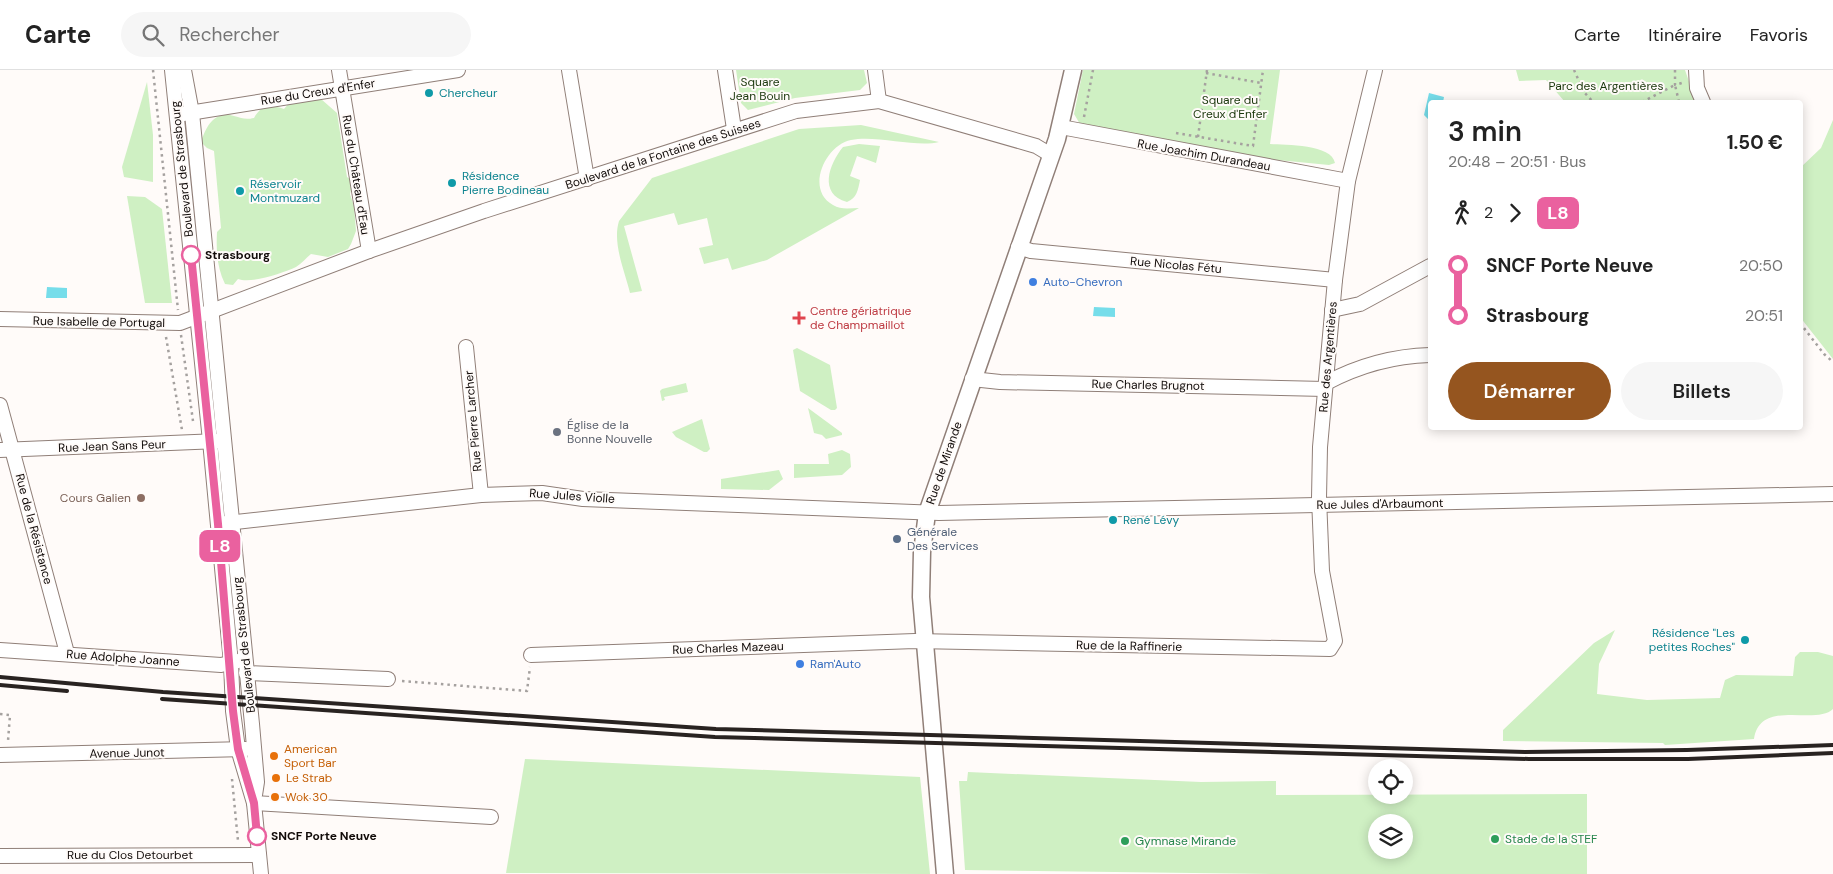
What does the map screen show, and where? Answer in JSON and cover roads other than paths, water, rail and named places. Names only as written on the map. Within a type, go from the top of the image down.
[{"type":"main road","name":"Rue de Mirande","points":[[945,874],[924,641],[921,573],[927,513],[1061,127],[1073,70]]},
{"type":"street","name":"Boulevard de Strasbourg","points":[[172,70],[197,315],[217,441]]},
{"type":"street","name":"Boulevard de Strasbourg","points":[[184,70],[192,113],[211,310],[217,441],[225,524],[241,665],[254,748],[257,782],[254,803]]},
{"type":"street","name":"Rue du Château d'Eau","points":[[340,70],[369,251]]},
{"type":"street","name":"Rue du Creux d'Enfer","points":[[178,115],[458,70]]},
{"type":"street","points":[[570,70],[587,179]]},
{"type":"street","points":[[725,70],[734,130]]},
{"type":"street","points":[[874,70],[879,101]]},
{"type":"street","name":"Rue des Argentières","points":[[1332,646],[1335,641],[1322,571],[1320,447],[1335,280],[1348,181],[1375,70]]},
{"type":"street","points":[[1696,74],[1702,100]]},
{"type":"street","name":"Boulevard de la Fontaine des Suisses","points":[[197,315],[369,251],[796,111],[879,101],[1036,146],[1051,155]]},
{"type":"street","name":"Rue Joachim Durandeau","points":[[1061,127],[1348,181]]},
{"type":"street","name":"Rue Nicolas Fétu","points":[[1018,247],[1031,251],[1335,280]]},
{"type":"street","points":[[1332,310],[1360,304],[1428,267]]},
{"type":"street","name":"Rue Isabelle de Portugal","points":[[0,320],[180,323],[197,315]]},
{"type":"street","name":"Rue Pierre Larcher","points":[[466,347],[480,495]]},
{"type":"street","points":[[1325,386],[1370,365],[1401,356],[1428,354]]},
{"type":"street","name":"Rue Charles Brugnot","points":[[972,379],[1000,382],[1325,386]]},
{"type":"street","name":"Rue de la Résistance","points":[[0,404],[6,450],[68,653]]},
{"type":"street","name":"Rue Jean Sans Peur","points":[[6,450],[217,441]]},
{"type":"street","name":"Rue Jules Violle","points":[[225,524],[480,495],[542,493],[583,499],[927,513]]},
{"type":"street","name":"Rue Jules d'Arbaumont","points":[[927,513],[1833,494]]},
{"type":"street","name":"Rue de la Raffinerie","points":[[924,641],[1325,650],[1332,646]]},
{"type":"street","name":"Rue Charles Mazeau","points":[[531,655],[924,641]]},
{"type":"street","name":"Rue Adolphe Joanne","points":[[0,650],[241,665],[388,679]]},
{"type":"street","name":"Boulevard de Strasbourg","points":[[241,665],[233,711],[238,749],[254,803],[261,874]]},
{"type":"street","name":"Avenue Junot","points":[[3,755],[254,748]]},
{"type":"street","points":[[254,803],[491,817]]},
{"type":"street","name":"Rue du Clos Detourbet","points":[[0,856],[259,854]]},
{"type":"water","points":[[1429,93],[1444,97],[1443,100],[1428,100],[1428,119],[1424,115]]},
{"type":"water","points":[[47,287],[67,288],[67,298],[46,298]]},
{"type":"water","points":[[1094,307],[1115,308],[1115,317],[1093,316]]},
{"type":"railway","points":[[0,677],[163,692],[716,729],[1525,752],[1687,750],[1833,745]]},
{"type":"railway","points":[[0,685],[67,691]]},
{"type":"railway","points":[[162,699],[715,737],[1529,759],[1688,759],[1833,753]]},
{"type":"place","name":"Chercheur","points":[[429,93]]},
{"type":"place","name":"Résidence Pierre Bodineau","points":[[452,183]]},
{"type":"place","name":"Réservoir Montmuzard","points":[[240,191]]},
{"type":"place","name":"Strasbourg","points":[[191,255]]},
{"type":"place","name":"Auto-Chevron","points":[[1033,282]]},
{"type":"place","name":"Centre gériatrique de Champmaillot","points":[[799,318]]},
{"type":"place","name":"Église de la Bonne Nouvelle","points":[[557,432]]},
{"type":"place","name":"Cours Galien","points":[[141,498]]},
{"type":"place","name":"René Lévy","points":[[1113,520]]},
{"type":"place","name":"Générale Des Services","points":[[897,539]]},
{"type":"place","name":"Résidence \"Les petites Roches\"","points":[[1745,640]]},
{"type":"place","name":"Ram'Auto","points":[[800,664]]},
{"type":"place","name":"American Sport Bar","points":[[274,756]]},
{"type":"place","name":"Le Strab","points":[[276,778]]},
{"type":"place","name":"Wok 30","points":[[275,797]]},
{"type":"place","name":"SNCF Porte Neuve","points":[[257,836]]},
{"type":"place","name":"Stade de la STEF","points":[[1495,839]]},
{"type":"place","name":"Gymnase Mirande","points":[[1125,841]]},
{"type":"park label","name":"Parc des Argentières","points":[[1606,86]]},
{"type":"park label","name":"Square Jean Bouin","points":[[760,89]]},
{"type":"park label","name":"Square du Creux d'Enfer","points":[[1230,107]]}]
